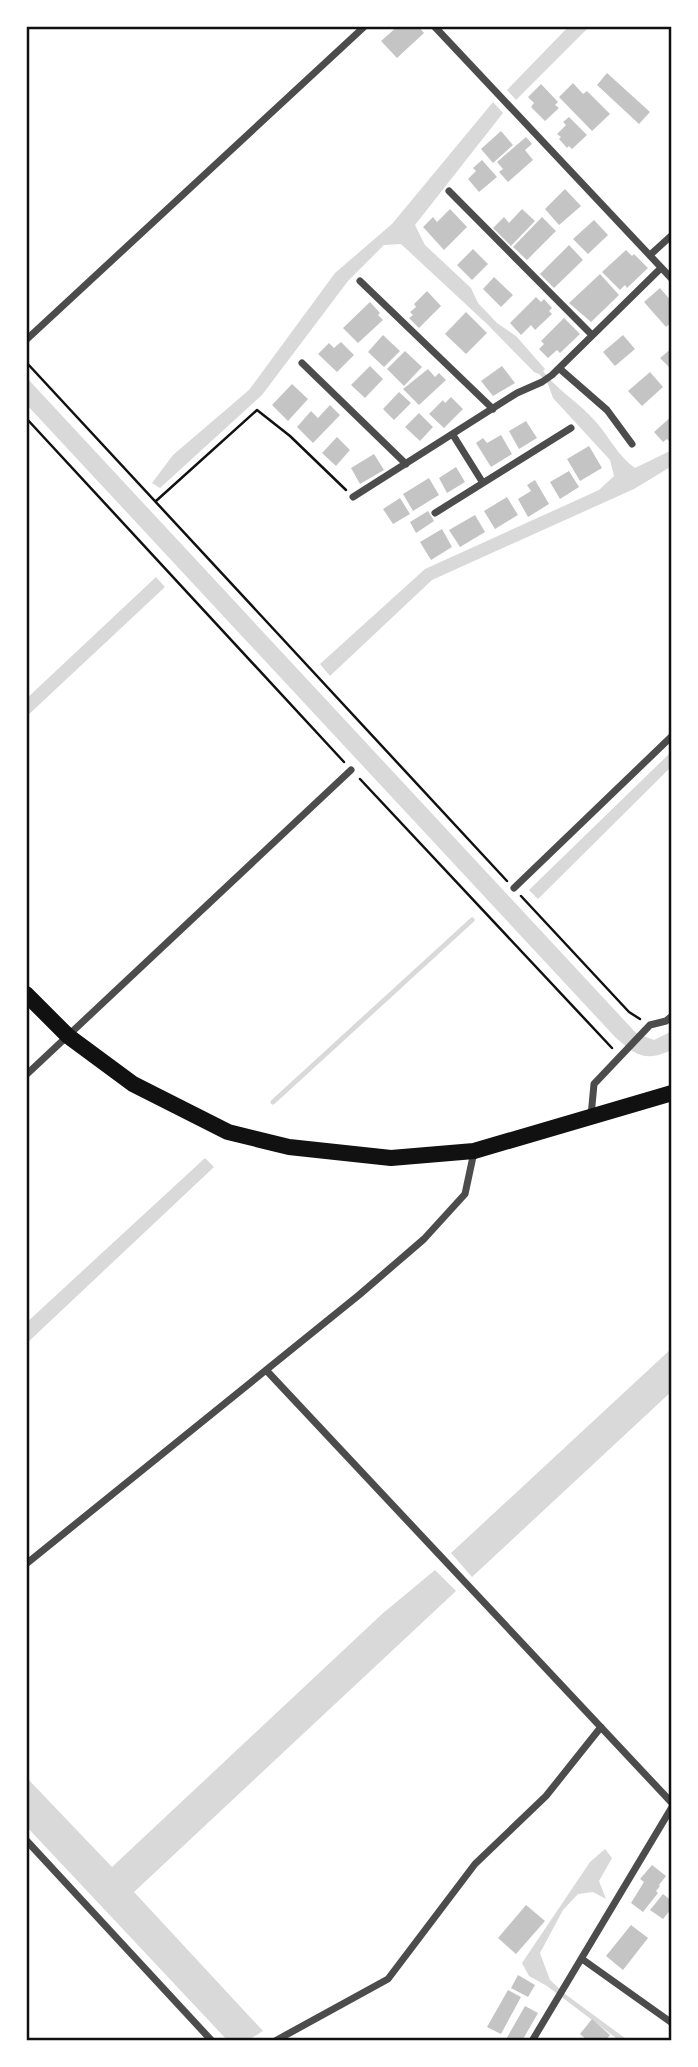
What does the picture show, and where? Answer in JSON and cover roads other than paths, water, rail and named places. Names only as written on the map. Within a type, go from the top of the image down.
[{"type":"main road","points":[[26,994],[68,1036],[133,1084],[228,1132],[289,1147],[391,1158],[474,1151],[672,1093]]},
{"type":"street","points":[[26,340],[365,26]]},
{"type":"street","points":[[434,26],[672,279]]},
{"type":"street","points":[[449,191],[592,335]]},
{"type":"street","points":[[650,255],[672,235]]},
{"type":"street","points":[[353,497],[517,393],[552,375],[662,268]]},
{"type":"street","points":[[360,281],[493,409]]},
{"type":"street","points":[[302,363],[406,464]]},
{"type":"street","points":[[560,369],[607,410],[632,444]]},
{"type":"street","points":[[435,513],[571,428]]},
{"type":"street","points":[[453,435],[483,483]]},
{"type":"street","points":[[514,888],[672,736]]},
{"type":"street","points":[[26,1074],[351,770]]},
{"type":"street","points":[[590,1116],[594,1084],[650,1025],[666,1021],[672,1016]]},
{"type":"street","points":[[26,1564],[267,1370],[424,1239],[465,1194],[474,1151]]},
{"type":"street","points":[[267,1370],[672,1805],[532,2041]]},
{"type":"street","points":[[275,2041],[388,1979],[475,1864],[546,1796],[601,1727]]},
{"type":"street","points":[[26,1840],[212,2041]]},
{"type":"street","points":[[582,1959],[672,2023]]},
{"type":"waterway","points":[[273,1102],[472,920]]}]
